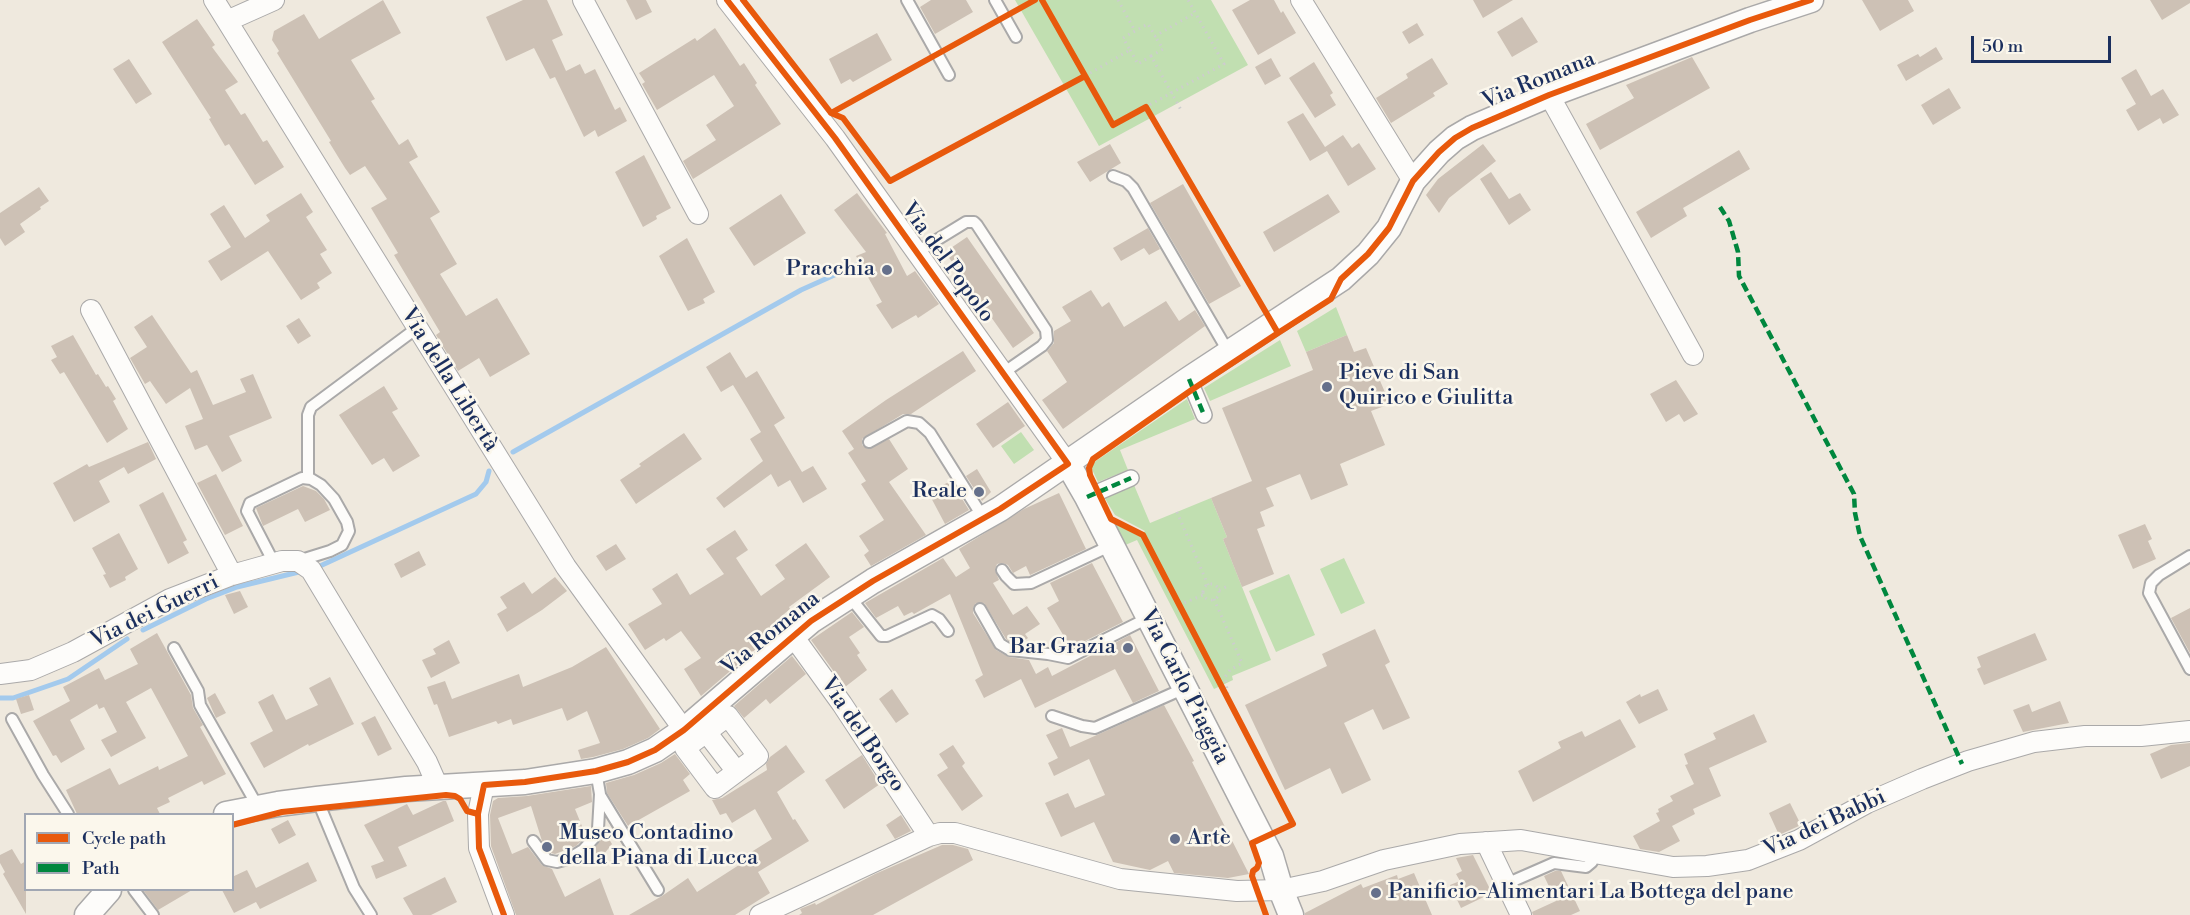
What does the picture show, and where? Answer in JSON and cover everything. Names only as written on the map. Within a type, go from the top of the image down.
[{"type":"street","points":[[214,0],[227,21],[274,0]]},
{"type":"street","points":[[583,0],[698,214]]},
{"type":"street","name":"Via del Popolo","points":[[727,0],[811,105],[1068,464]]},
{"type":"street","points":[[1301,0],[1413,182]]},
{"type":"street","name":"Via Romana","points":[[231,813],[317,799],[438,787],[525,782],[598,783],[628,762],[695,727],[793,636],[848,596],[984,519],[1068,464],[1189,379],[1341,279],[1368,254],[1389,228],[1413,182],[1439,152],[1455,138],[1472,128],[1550,95],[1811,0]]},
{"type":"street","name":"Via della Libertà","points":[[227,21],[566,567],[695,727],[734,768]]},
{"type":"street","points":[[1550,95],[1693,355]]},
{"type":"street","points":[[91,310],[232,575]]},
{"type":"street","points":[[1189,379],[1204,415]]},
{"type":"street","name":"Via Carlo Piaggia","points":[[1068,464],[1087,496],[1271,856],[1291,915]]},
{"type":"street","points":[[1087,496],[1131,478]]},
{"type":"street","points":[[298,561],[311,570],[427,762],[438,787]]},
{"type":"street","name":"Via dei Guerri","points":[[0,674],[31,670],[72,652],[170,599],[232,575],[274,563],[298,561]]},
{"type":"street","name":"Via del Borgo","points":[[793,636],[838,697],[929,836]]},
{"type":"street","name":"Via dei Babbi","points":[[929,836],[955,833],[1120,879],[1237,891],[1281,890],[1323,881],[1384,860],[1460,844],[1521,840],[1673,867],[1707,866],[1748,860],[1799,840],[1867,803],[1922,779],[1968,761],[2034,742],[2085,736],[2141,736],[2190,731]]},
{"type":"street","points":[[484,785],[478,813],[479,848],[504,915]]},
{"type":"street","points":[[760,915],[788,909],[929,836]]},
{"type":"street","points":[[1486,842],[1521,915]]},
{"type":"street","points":[[87,915],[108,891]]},
{"type":"lane","points":[[907,0],[949,75]]},
{"type":"lane","points":[[995,0],[1016,37]]},
{"type":"lane","points":[[1113,176],[1126,181],[1133,188],[1229,353]]},
{"type":"lane","points":[[917,252],[966,222],[974,222],[977,225],[1046,330],[1047,340],[1042,346],[1003,373]]},
{"type":"lane","points":[[308,478],[308,416],[311,406],[417,328]]},
{"type":"lane","points":[[869,442],[907,421],[919,423],[930,433],[984,519]]},
{"type":"lane","points":[[274,563],[247,511],[250,503],[302,478],[308,478],[321,485],[334,499],[347,522],[349,531],[342,545],[298,561]]},
{"type":"lane","points":[[1002,570],[1014,584],[1031,584],[1112,545]]},
{"type":"lane","points":[[2190,556],[2159,575],[2151,583],[2149,593],[2190,669]]},
{"type":"lane","points":[[848,596],[876,633],[881,636],[887,636],[932,615],[939,619],[948,631]]},
{"type":"lane","points":[[980,609],[1000,644],[1010,650],[1068,658],[1148,618]]},
{"type":"lane","points":[[174,648],[198,692],[200,705],[258,808]]},
{"type":"lane","points":[[1052,716],[1095,728],[1185,688]]},
{"type":"lane","points":[[12,719],[67,813]]},
{"type":"lane","points":[[533,841],[547,860],[557,862],[568,859],[583,850],[598,829],[598,783]]},
{"type":"lane","points":[[598,783],[658,890]]},
{"type":"lane","points":[[317,799],[354,888],[371,915]]},
{"type":"lane","points":[[1506,884],[1554,863],[1586,867],[1592,862],[1591,851]]},
{"type":"lane","points":[[135,891],[153,915]]},
{"type":"path","points":[[1042,0],[1113,125],[1224,64],[1188,0]]},
{"type":"path","points":[[1118,0],[1135,31]]},
{"type":"path","points":[[1155,36],[1195,13]]},
{"type":"path","points":[[1148,24],[1163,50],[1138,64],[1123,38],[1135,31],[1148,24]]},
{"type":"path","points":[[1076,80],[1130,50]]},
{"type":"path","points":[[1151,56],[1181,110]]},
{"type":"path","points":[[1146,107],[1152,117]]},
{"type":"path","points":[[1177,512],[1208,585]]},
{"type":"path","points":[[1208,585],[1213,585],[1218,590]]},
{"type":"path","points":[[1203,595],[1204,588],[1208,585]]},
{"type":"path","points":[[1218,590],[1228,586]]},
{"type":"path","points":[[1203,595],[1209,600],[1214,599],[1218,595],[1218,590]]},
{"type":"path","points":[[1174,595],[1184,615]]},
{"type":"path","points":[[1179,605],[1203,595]]},
{"type":"path","points":[[1214,599],[1242,663],[1230,670],[1225,677],[1228,695],[1226,696]]},
{"type":"path","points":[[1216,676],[1231,706]]},
{"type":"green space","points":[[1015,0],[1211,0],[1248,65],[1099,146]]},
{"type":"green space","points":[[1336,307],[1347,335],[1306,352],[1297,331]]},
{"type":"green space","points":[[1280,340],[1291,366],[1210,401],[1204,388]]},
{"type":"green space","points":[[1187,399],[1195,419],[1120,450],[1128,470],[1098,482],[1090,465]]},
{"type":"green space","points":[[1021,432],[1034,450],[1014,464],[1001,446]]},
{"type":"green space","points":[[1134,485],[1150,523],[1211,498],[1227,537],[1223,539],[1271,660],[1232,676],[1233,680],[1214,689],[1137,540],[1123,546],[1111,521],[1140,536],[1145,531],[1115,515],[1104,497]]},
{"type":"green space","points":[[1344,558],[1365,603],[1341,614],[1320,569]]},
{"type":"green space","points":[[1289,574],[1315,635],[1276,652],[1249,591]]},
{"type":"building","points":[[383,0],[401,33],[351,60],[375,99],[371,101],[399,145],[408,139],[418,157],[409,162],[440,212],[430,218],[457,264],[440,274],[466,316],[497,298],[530,354],[490,377],[479,358],[458,371],[436,335],[440,332],[394,255],[398,253],[371,208],[387,199],[365,166],[350,175],[277,53],[279,51],[272,40],[274,31],[304,14],[319,39]]},
{"type":"building","points":[[523,0],[547,0],[563,35],[552,40],[566,71],[580,64],[585,74],[595,69],[615,110],[620,107],[627,121],[598,137],[595,130],[584,137],[555,77],[550,79],[534,48],[506,61],[486,17]]},
{"type":"building","points":[[626,0],[646,0],[652,12],[636,20]]},
{"type":"building","points":[[931,0],[966,0],[973,12],[935,34],[920,7]]},
{"type":"building","points":[[1250,0],[1274,0],[1296,33],[1258,55],[1232,10]]},
{"type":"building","points":[[1473,0],[1513,0],[1483,18]]},
{"type":"building","points":[[1862,0],[1908,0],[1914,11],[1880,31]]},
{"type":"building","points":[[2150,0],[2190,0],[2190,3],[2162,20]]},
{"type":"building","points":[[1522,17],[1538,42],[1512,57],[1497,32]]},
{"type":"building","points":[[197,19],[215,45],[212,47],[238,82],[225,90],[241,115],[245,113],[263,142],[267,140],[284,167],[255,185],[229,144],[225,146],[209,119],[211,118],[162,42]]},
{"type":"building","points":[[1417,23],[1424,35],[1409,44],[1402,32]]},
{"type":"building","points":[[715,28],[740,66],[744,63],[757,83],[755,85],[781,124],[693,179],[683,161],[716,140],[706,125],[734,106],[714,75],[657,110],[642,84],[645,82],[639,73],[695,38],[697,41]]},
{"type":"building","points":[[877,33],[892,60],[853,82],[850,79],[841,84],[829,59]]},
{"type":"building","points":[[1936,47],[1943,59],[1906,81],[1897,65],[1918,54],[1920,57]]},
{"type":"building","points":[[1692,57],[1710,88],[1600,150],[1586,124],[1634,98],[1626,85]]},
{"type":"building","points":[[1271,58],[1281,76],[1265,85],[1255,67]]},
{"type":"building","points":[[1432,58],[1448,84],[1433,93],[1435,96],[1391,123],[1376,98],[1408,78],[1406,74]]},
{"type":"building","points":[[129,59],[152,94],[136,104],[113,69]]},
{"type":"building","points":[[1314,62],[1333,93],[1330,95],[1336,105],[1315,118],[1289,78]]},
{"type":"building","points":[[2136,69],[2151,96],[2163,89],[2179,115],[2163,124],[2160,118],[2138,131],[2126,110],[2136,104],[2121,78]]},
{"type":"building","points":[[1949,88],[1961,108],[1933,125],[1921,105]]},
{"type":"building","points":[[1303,113],[1325,147],[1343,135],[1352,148],[1359,143],[1376,169],[1348,186],[1327,151],[1310,161],[1287,122]]},
{"type":"building","points":[[1110,144],[1121,163],[1090,182],[1077,162]]},
{"type":"building","points":[[1483,144],[1496,161],[1449,198],[1439,213],[1426,195],[1438,179]]},
{"type":"building","points":[[1739,150],[1750,169],[1683,208],[1687,216],[1651,238],[1636,212]]},
{"type":"building","points":[[644,155],[671,208],[656,216],[657,219],[643,227],[615,172]]},
{"type":"building","points":[[1491,172],[1509,199],[1520,193],[1531,210],[1509,225],[1480,179]]},
{"type":"building","points":[[1183,184],[1241,286],[1209,304],[1150,203]]},
{"type":"building","points":[[39,187],[49,201],[20,224],[25,232],[5,246],[0,238],[0,213]]},
{"type":"building","points":[[301,193],[313,212],[306,217],[327,250],[320,254],[332,273],[317,283],[320,288],[301,300],[268,251],[221,281],[208,261],[231,247],[210,214],[224,205],[245,238],[270,221],[266,215]]},
{"type":"building","points":[[857,193],[887,233],[885,234],[907,276],[915,271],[939,304],[918,318],[916,315],[892,329],[876,305],[882,302],[856,256],[866,252],[834,210]]},
{"type":"building","points":[[781,194],[806,233],[754,266],[729,228]]},
{"type":"building","points":[[1328,194],[1340,212],[1274,252],[1263,232]]},
{"type":"building","points":[[1148,228],[1160,249],[1149,255],[1144,248],[1121,261],[1113,248]]},
{"type":"building","points":[[967,237],[1034,333],[1013,348],[945,252]]},
{"type":"building","points":[[687,238],[715,292],[703,299],[705,303],[688,311],[659,256]]},
{"type":"building","points":[[1091,290],[1102,307],[1109,302],[1124,327],[1166,301],[1179,321],[1195,310],[1205,326],[1063,429],[1042,400],[1067,382],[1047,351],[1054,343],[1054,331],[1071,321],[1062,307]]},
{"type":"building","points":[[152,315],[191,373],[197,370],[213,405],[246,392],[240,379],[253,374],[272,418],[229,436],[242,461],[222,472],[207,445],[195,450],[185,426],[203,419],[190,388],[166,404],[150,381],[145,384],[130,358],[147,347],[134,327]]},
{"type":"building","points":[[299,318],[311,336],[298,344],[286,326]]},
{"type":"building","points":[[73,335],[96,375],[98,374],[106,387],[108,386],[116,399],[113,401],[128,429],[107,443],[64,372],[60,374],[51,360],[57,357],[51,346]]},
{"type":"building","points":[[1347,335],[1354,352],[1366,348],[1390,404],[1371,411],[1385,445],[1340,464],[1348,485],[1311,500],[1300,474],[1266,488],[1274,506],[1260,512],[1265,526],[1257,529],[1274,574],[1242,587],[1223,539],[1227,537],[1211,498],[1252,481],[1222,408],[1313,370],[1306,352]]},
{"type":"building","points":[[963,351],[976,371],[911,414],[903,414],[862,439],[862,445],[868,449],[889,439],[908,469],[889,482],[926,535],[871,566],[864,555],[869,551],[859,536],[884,520],[861,484],[866,481],[848,453],[854,449],[842,431]]},
{"type":"building","points":[[730,352],[746,378],[757,371],[785,418],[774,425],[802,472],[813,466],[827,489],[803,503],[790,480],[778,487],[771,474],[724,508],[716,498],[763,461],[750,439],[761,432],[747,408],[733,385],[721,392],[706,367]]},
{"type":"building","points":[[1676,380],[1698,414],[1684,422],[1679,414],[1666,422],[1650,394]]},
{"type":"building","points":[[384,386],[398,409],[392,412],[420,456],[393,472],[384,458],[372,465],[339,415]]},
{"type":"building","points":[[1008,402],[1025,426],[993,448],[976,424]]},
{"type":"building","points":[[684,433],[702,459],[636,504],[620,480]]},
{"type":"building","points":[[148,442],[156,459],[128,474],[124,467],[99,481],[110,502],[74,522],[53,483],[87,464],[89,467]]},
{"type":"building","points":[[977,469],[991,492],[982,501],[966,476]]},
{"type":"building","points":[[216,474],[243,526],[225,535],[197,483]]},
{"type":"building","points":[[951,481],[969,510],[945,524],[928,492]]},
{"type":"building","points":[[303,486],[316,491],[330,510],[305,522],[298,509],[263,526],[256,508]]},
{"type":"building","points":[[163,492],[187,540],[183,542],[189,553],[168,564],[139,505]]},
{"type":"building","points":[[1059,493],[1086,549],[1030,575],[1026,566],[1013,573],[1008,565],[997,564],[995,570],[999,580],[993,583],[1013,615],[1027,606],[1040,624],[1025,634],[1028,638],[1020,644],[1012,643],[1006,639],[984,603],[976,603],[973,613],[996,650],[1009,657],[1029,660],[1036,674],[1048,667],[1052,676],[1130,635],[1159,691],[1133,703],[1115,669],[1035,708],[1021,679],[984,698],[975,680],[983,675],[950,594],[914,614],[912,612],[904,616],[898,606],[876,618],[865,603],[943,558],[956,577],[970,568],[959,549],[1024,509]]},
{"type":"building","points":[[2145,524],[2152,539],[2148,541],[2156,559],[2133,569],[2118,535]]},
{"type":"building","points":[[735,530],[748,550],[736,558],[761,596],[785,579],[775,565],[806,543],[830,577],[789,607],[790,609],[778,619],[783,626],[701,696],[684,669],[701,658],[681,631],[666,641],[664,638],[645,650],[628,624],[662,604],[652,589],[677,573],[690,595],[724,574],[706,549]]},
{"type":"building","points":[[119,533],[138,569],[125,577],[126,580],[110,588],[103,575],[106,574],[92,548]]},
{"type":"building","points":[[616,544],[626,559],[606,571],[596,556]]},
{"type":"building","points":[[419,551],[426,565],[401,578],[394,564]]},
{"type":"building","points":[[1092,563],[1123,622],[1071,648],[1047,608],[1059,601],[1050,583]]},
{"type":"building","points":[[555,577],[567,591],[507,632],[497,614],[507,608],[500,597],[524,582],[532,594]]},
{"type":"building","points":[[240,591],[248,607],[234,614],[225,595]]},
{"type":"building","points":[[2190,608],[2190,653],[2171,618]]},
{"type":"building","points":[[852,612],[864,627],[849,637],[860,653],[857,655],[867,670],[845,687],[811,640]]},
{"type":"building","points":[[1375,629],[1390,662],[1385,665],[1410,718],[1383,730],[1373,709],[1344,723],[1371,780],[1342,794],[1330,768],[1285,790],[1245,705],[1327,666],[1322,654]]},
{"type":"building","points":[[157,633],[191,695],[193,708],[203,725],[200,727],[226,774],[204,785],[202,781],[168,798],[170,802],[157,808],[160,813],[77,813],[66,790],[110,768],[119,785],[158,766],[159,770],[188,756],[151,688],[126,702],[146,738],[111,757],[101,740],[117,732],[104,707],[99,709],[97,704],[70,720],[85,749],[61,763],[56,755],[53,756],[33,721],[70,701],[63,687],[99,668],[105,680],[138,664],[130,649]]},
{"type":"building","points":[[2035,633],[2047,660],[1984,685],[1977,669],[1981,667],[1977,657]]},
{"type":"building","points":[[449,640],[460,663],[431,678],[422,660],[436,654],[433,649]]},
{"type":"building","points":[[606,647],[660,729],[648,738],[623,749],[593,757],[581,759],[578,750],[600,743],[587,711],[567,721],[562,708],[513,725],[511,719],[498,724],[496,721],[449,737],[437,704],[434,705],[427,687],[445,681],[452,699],[519,674],[523,687],[572,667]]},
{"type":"building","points":[[792,656],[806,674],[770,704],[766,699],[744,718],[734,706]]},
{"type":"building","points":[[330,677],[354,724],[309,746],[308,744],[264,768],[250,743],[273,731],[258,702],[273,694],[286,720],[318,705],[309,688]]},
{"type":"building","points":[[892,689],[909,714],[896,723],[879,699]]},
{"type":"building","points":[[1658,689],[1668,710],[1639,724],[1626,702],[1640,694],[1641,697]]},
{"type":"building","points":[[215,693],[226,713],[216,718],[207,698]]},
{"type":"building","points":[[29,695],[34,710],[21,714],[16,699]]},
{"type":"building","points":[[2060,701],[2069,723],[2023,732],[2013,710],[2029,704],[2032,712]]},
{"type":"building","points":[[1164,705],[1249,874],[1228,878],[1174,873],[1168,861],[1150,870],[1113,862],[1094,822],[1061,837],[1045,803],[1068,793],[1075,808],[1105,795],[1089,759],[1054,776],[1048,763],[1058,758],[1046,735],[1062,728],[1070,747]]},
{"type":"building","points":[[1754,714],[1767,742],[1709,768],[1721,796],[1693,809],[1695,814],[1672,826],[1680,841],[1659,852],[1640,849],[1633,836],[1660,821],[1656,813],[1659,812],[1658,809],[1673,801],[1670,796],[1694,784],[1685,765],[1688,764],[1684,754],[1716,739],[1713,733]]},
{"type":"building","points":[[375,716],[392,749],[378,756],[361,723]]},
{"type":"building","points":[[1620,719],[1636,747],[1533,802],[1518,771],[1561,748],[1558,742],[1582,731],[1585,737]]},
{"type":"building","points":[[2190,743],[2190,766],[2161,779],[2150,754],[2171,745]]},
{"type":"building","points":[[786,745],[805,772],[777,792],[793,820],[795,819],[809,841],[758,872],[770,893],[735,915],[629,915],[688,878],[697,892],[739,865],[737,861],[772,839],[755,809],[732,823],[726,813],[720,815],[712,800],[722,798],[767,770],[766,764],[770,757]]},
{"type":"building","points":[[953,745],[965,763],[962,766],[983,796],[962,811],[937,775],[948,768],[939,754]]},
{"type":"building","points":[[675,754],[690,774],[683,780],[690,791],[628,826],[607,793],[606,783],[634,775]]},
{"type":"building","points":[[862,755],[880,784],[844,809],[825,780]]},
{"type":"building","points":[[591,786],[592,802],[575,809],[586,836],[576,846],[555,854],[551,853],[542,841],[531,806],[498,818],[512,854],[528,847],[542,865],[552,869],[565,897],[600,878],[614,915],[516,915],[491,846],[490,815],[493,801],[498,798]]},
{"type":"building","points":[[446,801],[454,821],[398,847],[407,866],[376,879],[371,866],[384,861],[364,825],[407,804],[413,815]]},
{"type":"building","points":[[1790,803],[1801,825],[1779,835],[1769,813]]},
{"type":"building","points":[[901,815],[911,831],[895,839],[886,825]]},
{"type":"building","points":[[288,820],[296,835],[279,844],[271,829]]},
{"type":"building","points":[[606,834],[612,844],[596,864],[590,853]]},
{"type":"building","points":[[942,845],[968,849],[973,860],[873,915],[799,915],[802,913],[800,909],[815,903],[816,905],[875,874]]},
{"type":"building","points":[[12,849],[21,864],[24,862],[26,914],[3,874],[5,872],[0,863],[0,855]]},
{"type":"building","points":[[1473,855],[1492,893],[1461,908],[1450,885],[1460,881],[1456,874],[1462,871],[1456,858]]},
{"type":"building","points":[[308,862],[317,881],[260,909],[256,902],[234,913],[223,891],[234,891],[234,876],[247,870],[256,888]]},
{"type":"building","points":[[1561,871],[1580,911],[1571,915],[1533,915],[1532,912],[1556,901],[1544,876]]},
{"type":"building","points":[[1414,873],[1432,915],[1305,915],[1361,884],[1363,888],[1397,875],[1398,879]]},
{"type":"building","points":[[445,877],[457,902],[431,915],[413,915],[403,898]]},
{"type":"building","points":[[144,891],[190,891],[158,910]]},
{"type":"waterway","points":[[513,452],[801,290],[859,264]]},
{"type":"waterway","points":[[320,566],[476,494],[486,482],[489,471]]},
{"type":"waterway","points":[[143,630],[206,599],[237,587],[303,571]]},
{"type":"waterway","points":[[0,698],[13,698],[68,679],[127,639]]},
{"type":"marked path","points":[[1720,207],[1729,221],[1738,252],[1739,276],[1854,494],[1860,536],[1962,764]]},
{"type":"marked path","points":[[1189,379],[1204,415]]},
{"type":"marked path","points":[[1087,497],[1131,478]]},
{"type":"cycle path","points":[[504,915],[479,848],[478,814],[484,785],[525,782],[596,771],[628,762],[655,750],[684,730],[811,621],[873,581],[1000,509],[1068,464],[835,138],[727,0]]},
{"type":"cycle path","points":[[743,0],[831,113],[1035,0]]},
{"type":"cycle path","points":[[1042,0],[1113,125],[1146,107],[1278,333],[1093,459],[1089,468],[1090,475],[1111,519],[1143,535],[1293,824],[1252,843],[1259,863],[1252,876],[1266,915]]},
{"type":"cycle path","points":[[1278,333],[1331,299],[1341,279],[1368,254],[1389,228],[1413,181],[1455,138],[1472,128],[1549,95],[1750,20],[1811,0]]},
{"type":"cycle path","points":[[831,113],[843,118],[890,181],[1085,76]]},
{"type":"cycle path","points":[[234,824],[282,812],[446,795],[455,796],[460,799],[467,811],[478,814]]},
{"type":"place","name":"Pracchia","points":[[887,270]]},
{"type":"place","name":"Pieve di San Quirico e Giulitta","points":[[1327,387]]},
{"type":"place","name":"Reale","points":[[979,492]]},
{"type":"place","name":"Bar Grazia","points":[[1128,648]]},
{"type":"place","name":"Artè","points":[[1175,839]]},
{"type":"place","name":"Museo Contadino della Piana di Lucca","points":[[547,847]]},
{"type":"place","name":"Panificio-Alimentari La Bottega del pane","points":[[1376,893]]}]
